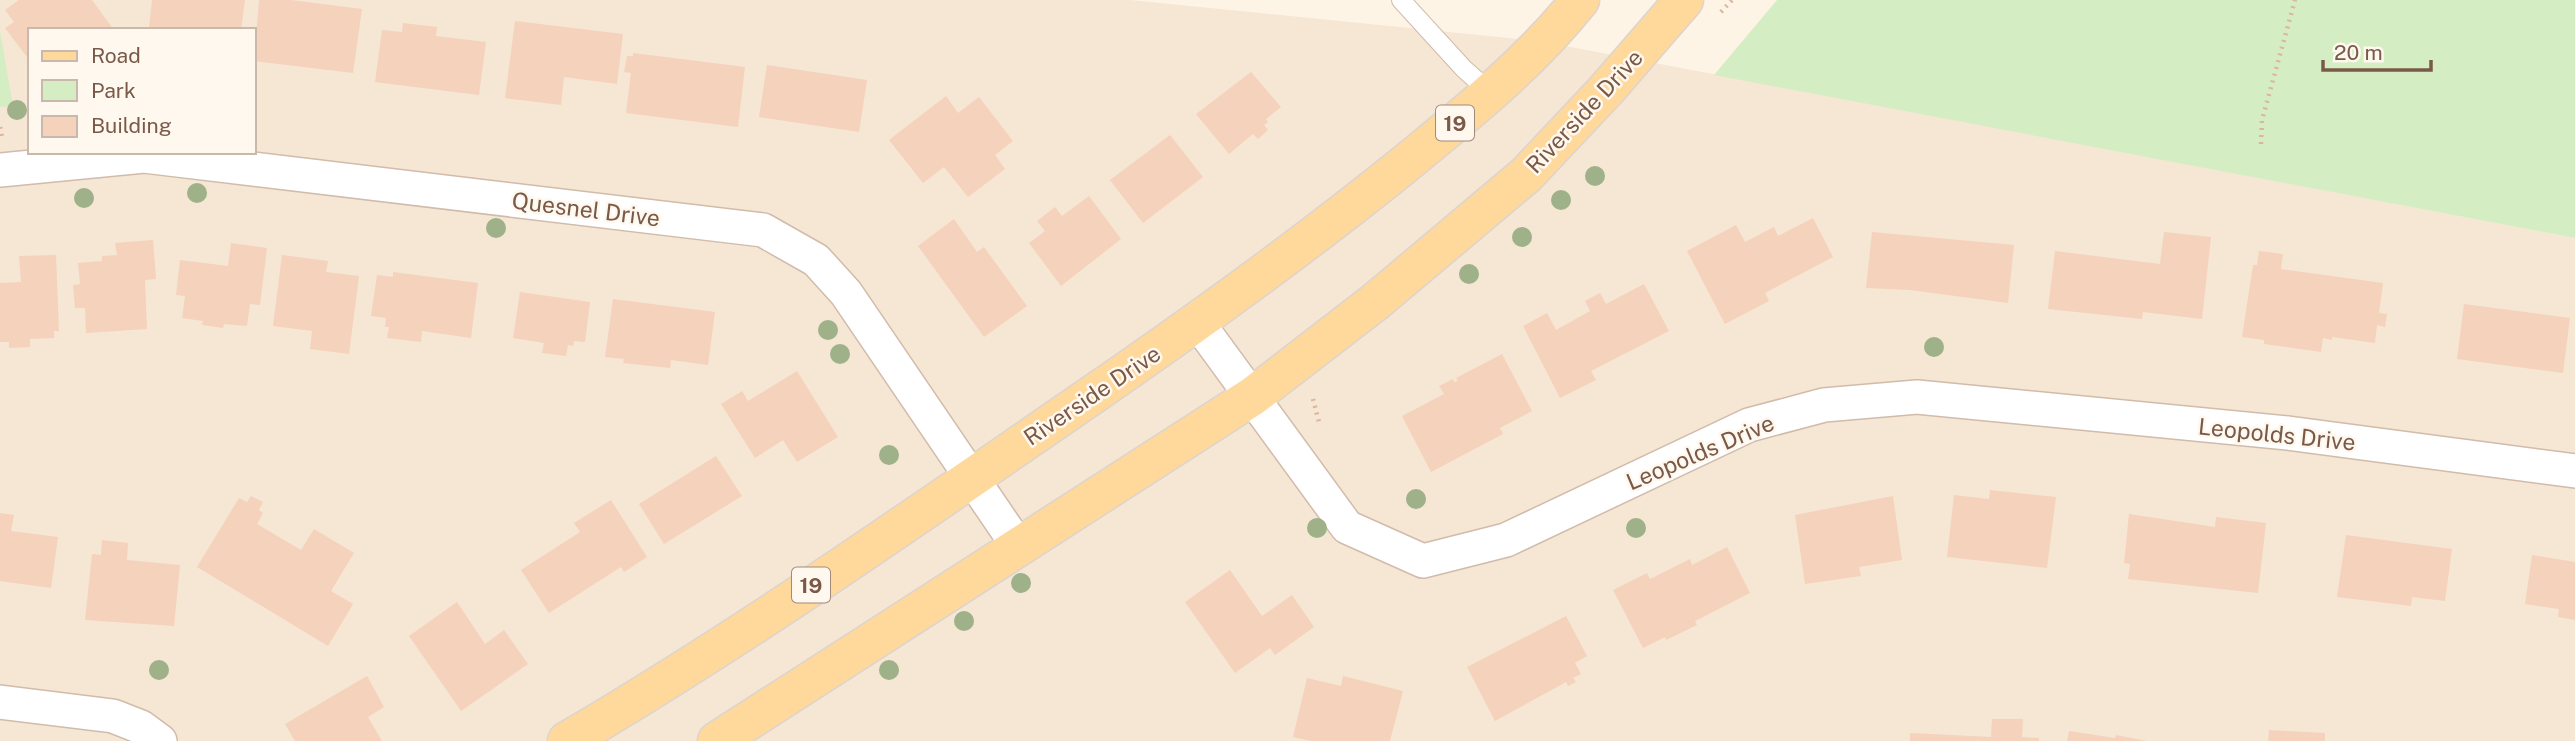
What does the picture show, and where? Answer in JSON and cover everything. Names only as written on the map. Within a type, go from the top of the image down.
[{"type":"main road","name":"Riverside Drive","points":[[567,741],[652,691],[1198,323],[1319,233],[1491,93],[1560,25],[1580,0]]},
{"type":"main road","name":"Riverside Drive","points":[[717,741],[1253,396],[1375,302],[1526,174],[1606,90],[1684,0]]},
{"type":"street","name":"Quesnel Drive","points":[[0,170],[144,156],[763,230],[816,260],[846,293],[1018,546]]},
{"type":"street","name":"Leopolds Drive","points":[[1198,323],[1347,527],[1423,561],[1506,540],[1749,425],[1824,405],[1917,397],[2288,433],[2575,471]]},
{"type":"street","points":[[0,702],[113,716],[141,727],[160,741]]},
{"type":"lane","points":[[1401,0],[1464,69],[1491,93]]},
{"type":"path","points":[[2261,144],[2262,120],[2295,0]]},
{"type":"shaded area","points":[[0,0],[1130,0],[1539,41],[2575,238],[2575,741],[0,741]]},
{"type":"green space","points":[[1777,0],[2575,0],[2575,238],[1714,75]]},
{"type":"green space","points":[[0,31],[12,100],[13,106],[0,107]]},
{"type":"building","points":[[19,0],[92,0],[113,28],[28,28],[28,58],[5,28],[14,22],[5,10]]},
{"type":"building","points":[[152,0],[245,0],[241,28],[149,28]]},
{"type":"building","points":[[259,0],[291,0],[362,9],[353,73],[256,61]]},
{"type":"building","points":[[515,21],[623,34],[617,84],[564,77],[561,105],[505,98]]},
{"type":"building","points":[[403,23],[437,27],[436,36],[486,42],[479,95],[375,82],[382,30],[402,32]]},
{"type":"building","points":[[633,53],[745,67],[738,127],[626,113],[631,73],[624,72],[627,56],[633,56]]},
{"type":"building","points":[[767,65],[867,80],[859,132],[759,117]]},
{"type":"building","points":[[1251,72],[1281,107],[1266,119],[1268,122],[1264,125],[1268,130],[1258,139],[1253,134],[1229,154],[1196,114]]},
{"type":"building","points":[[946,96],[958,113],[979,97],[1013,141],[995,155],[1005,169],[968,197],[944,167],[923,183],[889,140]]},
{"type":"building","points":[[1170,135],[1203,177],[1143,223],[1110,180]]},
{"type":"building","points":[[1089,196],[1121,239],[1061,286],[1029,243],[1045,231],[1037,221],[1055,207],[1062,216]]},
{"type":"building","points":[[1813,218],[1833,257],[1765,293],[1769,301],[1725,324],[1687,251],[1736,225],[1745,242],[1774,227],[1778,236]]},
{"type":"building","points":[[954,219],[977,252],[984,247],[1027,306],[984,337],[918,246]]},
{"type":"building","points":[[1872,232],[2014,245],[2008,303],[1910,290],[1866,288]]},
{"type":"building","points":[[2164,232],[2211,237],[2202,319],[2143,312],[2142,319],[2048,309],[2055,251],[2160,264]]},
{"type":"building","points":[[153,240],[156,279],[145,280],[147,329],[86,333],[85,308],[75,308],[73,285],[80,284],[78,263],[102,261],[102,256],[117,255],[115,243]]},
{"type":"building","points":[[231,243],[267,248],[260,305],[250,304],[247,326],[224,324],[223,328],[182,318],[185,296],[176,295],[180,260],[228,266]]},
{"type":"building","points":[[2259,251],[2283,254],[2281,269],[2383,283],[2379,313],[2387,314],[2385,327],[2377,325],[2375,343],[2323,338],[2321,352],[2264,344],[2264,340],[2242,337],[2253,265],[2257,265]]},
{"type":"building","points":[[56,255],[59,331],[54,331],[54,338],[30,339],[30,347],[9,348],[9,342],[0,342],[0,283],[21,282],[19,256]]},
{"type":"building","points":[[282,255],[328,261],[326,272],[359,276],[349,354],[310,349],[312,331],[273,326]]},
{"type":"building","points":[[393,272],[478,283],[471,338],[422,331],[421,342],[387,338],[389,327],[385,327],[386,318],[371,316],[377,275],[393,277]]},
{"type":"building","points":[[1644,284],[1669,331],[1591,371],[1596,380],[1560,398],[1523,326],[1547,313],[1556,330],[1590,311],[1585,301],[1600,293],[1606,304]]},
{"type":"building","points":[[520,292],[590,302],[585,342],[574,341],[573,346],[568,345],[566,356],[542,353],[544,343],[513,338]]},
{"type":"building","points":[[613,299],[715,312],[708,365],[671,360],[670,368],[623,363],[624,359],[605,357]]},
{"type":"building","points":[[2464,304],[2570,318],[2563,373],[2457,359]]},
{"type":"building","points":[[1502,354],[1532,411],[1500,428],[1503,434],[1431,472],[1402,416],[1444,394],[1439,386],[1453,379],[1454,382],[1458,381],[1456,378]]},
{"type":"building","points":[[797,371],[838,437],[797,462],[783,440],[755,458],[721,404],[742,391],[748,401]]},
{"type":"building","points":[[716,456],[742,496],[664,544],[639,504]]},
{"type":"building","points":[[1990,490],[2056,497],[2047,568],[1947,557],[1954,495],[1989,499]]},
{"type":"building","points":[[251,496],[263,502],[259,510],[263,513],[257,524],[301,550],[314,529],[354,553],[331,591],[353,604],[328,646],[197,567],[239,498],[247,502]]},
{"type":"building","points":[[1893,496],[1902,560],[1859,567],[1861,576],[1805,584],[1795,515]]},
{"type":"building","points":[[611,500],[647,557],[624,572],[621,567],[549,613],[521,570],[580,532],[574,523]]},
{"type":"building","points":[[0,513],[14,515],[11,531],[58,537],[51,588],[0,581]]},
{"type":"building","points":[[2129,514],[2215,527],[2216,517],[2266,523],[2258,593],[2128,579],[2130,564],[2124,563]]},
{"type":"building","points":[[2346,535],[2452,549],[2445,601],[2412,597],[2411,606],[2337,597]]},
{"type":"building","points":[[102,540],[128,543],[127,560],[180,565],[174,626],[85,620],[92,554],[101,555]]},
{"type":"building","points":[[1727,547],[1750,593],[1695,621],[1697,625],[1643,648],[1613,590],[1647,573],[1650,579],[1690,559],[1692,565]]},
{"type":"building","points":[[2532,555],[2575,562],[2575,620],[2558,617],[2559,609],[2525,604]]},
{"type":"building","points":[[1230,570],[1262,616],[1292,595],[1314,627],[1275,655],[1270,648],[1235,673],[1185,602]]},
{"type":"building","points":[[457,602],[485,644],[504,630],[528,664],[461,711],[409,636]]},
{"type":"building","points":[[1566,616],[1587,656],[1575,663],[1581,674],[1573,678],[1576,682],[1568,686],[1566,682],[1495,721],[1467,667]]},
{"type":"building","points":[[367,676],[384,707],[368,717],[382,741],[295,741],[285,724]]},
{"type":"building","points":[[1343,676],[1403,691],[1390,741],[1311,741],[1293,737],[1307,678],[1341,686]]},
{"type":"building","points":[[1992,719],[2023,719],[2022,737],[2039,738],[2039,741],[1910,741],[1910,733],[1991,737]]},
{"type":"building","points":[[2269,730],[2325,733],[2325,741],[2268,741]]},
{"type":"building","points":[[2069,731],[2115,738],[2116,735],[2147,741],[2067,741]]}]
